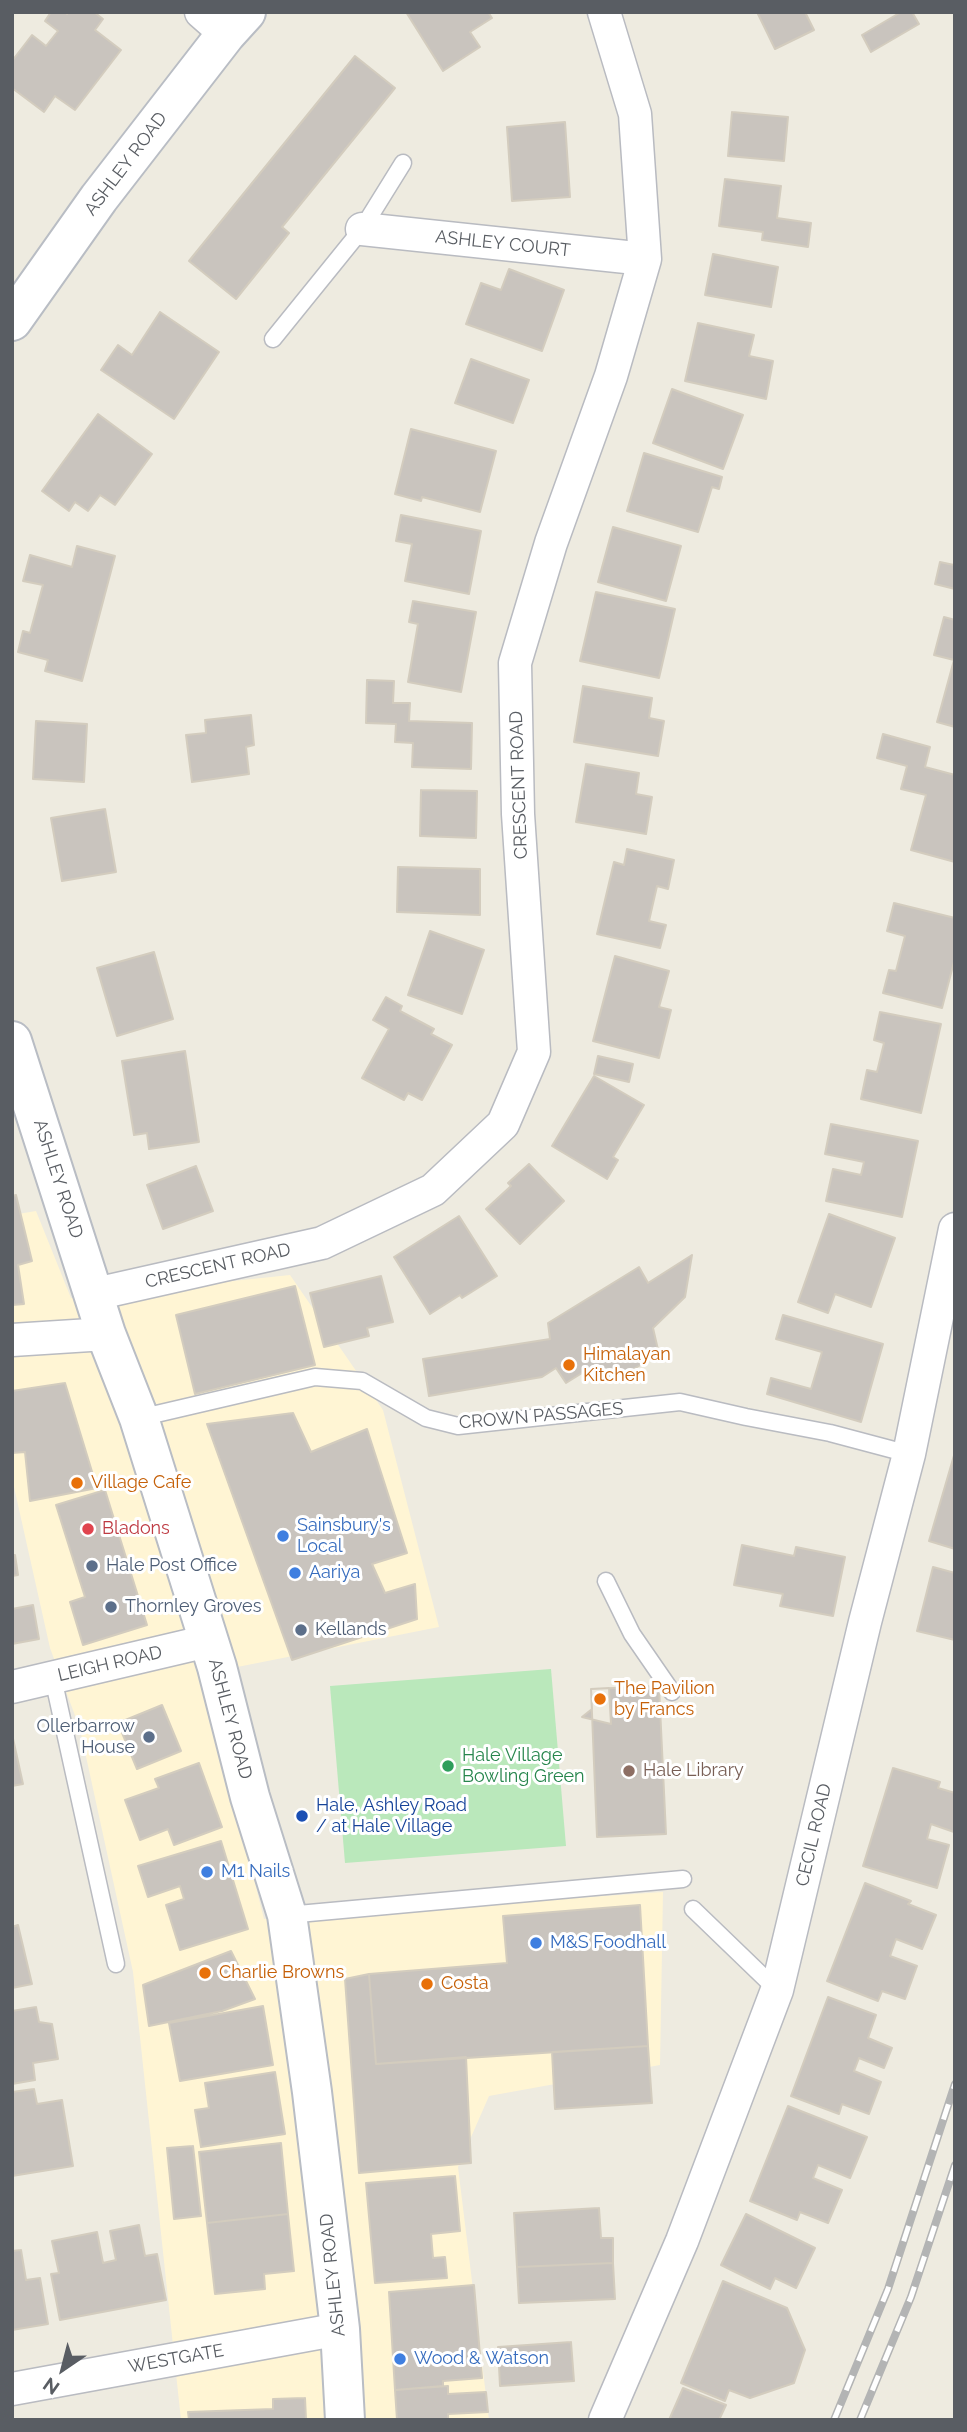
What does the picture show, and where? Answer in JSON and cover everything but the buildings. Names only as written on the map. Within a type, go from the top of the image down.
[{"type":"main road","name":"ASHLEY ROAD","points":[[12,321],[224,19]]},
{"type":"main road","name":"ASHLEY ROAD","points":[[12,1041],[106,1334],[139,1418],[208,1641],[250,1797],[287,1915],[312,2092],[340,2329],[345,2420]]},
{"type":"street","name":"CRESCENT ROAD","points":[[95,1294],[322,1243],[433,1191],[503,1124],[534,1052],[518,814],[515,663],[551,543],[611,376],[645,259],[635,114],[604,12]]},
{"type":"street","name":"ASHLEY COURT","points":[[362,229],[645,259]]},
{"type":"street","name":"CECIL ROAD","points":[[605,2420],[682,2241],[777,1990],[865,1622],[909,1454],[955,1229]]},
{"type":"street","points":[[12,1340],[106,1334]]},
{"type":"street","name":"LEIGH ROAD","points":[[12,1687],[208,1641]]},
{"type":"street","name":"WESTGATE","points":[[12,2389],[340,2329]]},
{"type":"lane","points":[[273,340],[362,229],[403,163]]},
{"type":"lane","name":"CROWN PASSAGES","points":[[139,1418],[315,1377],[362,1381],[426,1418],[458,1426],[680,1402],[830,1433],[909,1454]]},
{"type":"lane","points":[[606,1581],[632,1634],[672,1692]]},
{"type":"lane","points":[[53,1678],[116,1964]]},
{"type":"lane","points":[[287,1915],[683,1879]]},
{"type":"lane","points":[[693,1909],[777,1990]]},
{"type":"shaded area","points":[[36,1211],[71,1298],[290,1275],[383,1410],[439,1627],[202,1674],[264,1919],[663,1892],[660,2065],[489,2096],[458,2167],[489,2420],[181,2420],[133,1972],[80,1729],[50,1648],[12,1478],[12,1215]]},
{"type":"green space","name":"Hale Village Bowling Green","points":[[551,1669],[566,1846],[345,1863],[330,1686]]},
{"type":"railway","points":[[834,2420],[888,2289],[955,2084]]},
{"type":"railway","points":[[860,2420],[911,2297],[955,2165]]},
{"type":"place","name":"Himalayan Kitchen","points":[[569,1365]]},
{"type":"place","name":"Village Cafe","points":[[77,1483]]},
{"type":"place","name":"Bladons","points":[[88,1529]]},
{"type":"place","name":"Sainsbury's Local","points":[[283,1536]]},
{"type":"place","name":"Hale Post Office","points":[[92,1566]]},
{"type":"place","name":"Aariya","points":[[295,1573]]},
{"type":"place","name":"Thornley Groves","points":[[111,1607]]},
{"type":"place","name":"Kellands","points":[[301,1630]]},
{"type":"place","name":"The Pavilion by Francs","points":[[600,1699]]},
{"type":"place","name":"Ollerbarrow House","points":[[149,1737]]},
{"type":"place","name":"Hale Village Bowling Green","points":[[448,1766]]},
{"type":"place","name":"Hale Library","points":[[629,1771]]},
{"type":"place","name":"Hale, Ashley Road / at Hale Village","points":[[302,1816]]},
{"type":"place","name":"M1 Nails","points":[[207,1872]]},
{"type":"place","name":"M&S Foodhall","points":[[536,1943]]},
{"type":"place","name":"Charlie Browns","points":[[205,1973]]},
{"type":"place","name":"Costa","points":[[427,1984]]},
{"type":"place","name":"Wood & Watson","points":[[400,2359]]}]
